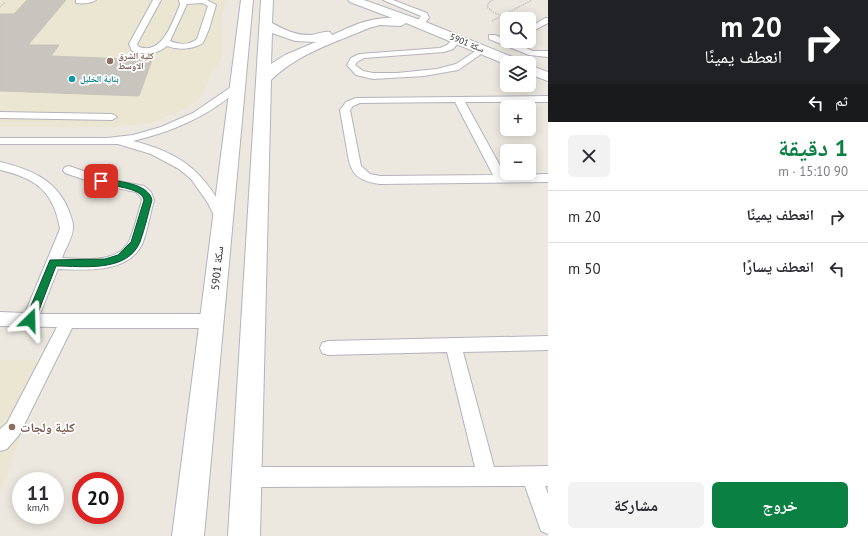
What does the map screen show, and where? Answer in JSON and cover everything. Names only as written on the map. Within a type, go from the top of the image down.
[{"type":"street","name":"سكة 5901","points":[[188,536],[247,0]]},
{"type":"street","points":[[244,536],[267,0]]},
{"type":"street","name":"سكة 5901","points":[[266,25],[293,38],[316,38],[355,21],[361,13],[361,5],[358,0]]},
{"type":"street","name":"سكة 5901","points":[[358,0],[500,57]]},
{"type":"street","name":"سكة 5901","points":[[264,79],[275,68],[290,58],[365,25],[390,21],[419,24]]},
{"type":"street","points":[[536,71],[546,75]]},
{"type":"lane","points":[[79,0],[92,0]]},
{"type":"lane","points":[[157,0],[133,44],[133,47],[140,51],[152,51],[162,47],[166,42],[184,1],[203,1],[212,5],[201,40],[195,44],[182,46],[172,46],[166,42]]},
{"type":"lane","points":[[387,0],[424,15],[425,18],[419,24]]},
{"type":"lane","points":[[536,27],[548,20]]},
{"type":"lane","points":[[492,37],[500,39]]},
{"type":"lane","points":[[458,39],[456,56],[458,67],[447,70],[379,76],[361,74],[351,65],[354,60],[362,56],[456,56],[473,55],[483,50]]},
{"type":"lane","points":[[522,48],[532,53],[548,54]]},
{"type":"lane","points":[[0,141],[115,141],[146,134],[181,122],[214,105],[237,86]]},
{"type":"lane","points":[[500,179],[380,180],[364,176],[355,166],[345,110],[349,104],[359,100],[548,99]]},
{"type":"lane","points":[[459,100],[500,177]]},
{"type":"lane","points":[[0,115],[112,117]]},
{"type":"lane","points":[[115,141],[157,152],[175,161],[191,172],[205,186],[215,202],[222,221]]},
{"type":"lane","points":[[0,166],[22,172],[42,182],[50,188],[64,210],[67,228],[30,320]]},
{"type":"lane","points":[[53,263],[98,264],[114,261],[121,257],[132,248],[136,242],[148,200],[145,192],[140,189],[101,181],[69,170]]},
{"type":"lane","points":[[536,178],[548,178]]},
{"type":"lane","points":[[0,319],[68,321],[211,321]]},
{"type":"lane","points":[[0,442],[4,440],[13,429],[68,321]]},
{"type":"lane","points":[[328,348],[548,343]]},
{"type":"lane","points":[[453,345],[487,476]]},
{"type":"lane","points":[[247,477],[540,476],[548,524]]},
{"type":"path","points":[[493,0],[489,2],[487,7],[493,12],[500,15]]},
{"type":"path","points":[[524,0],[528,2]]},
{"type":"path","points":[[510,12],[532,0]]},
{"type":"path","points":[[0,7],[6,2]]},
{"type":"path","points":[[490,23],[500,18]]},
{"type":"shaded area","name":"كلية الشرق الاوسط","points":[[0,0],[227,0],[222,14],[222,56],[218,67],[211,73],[205,91],[198,100],[187,108],[151,123],[111,127],[0,127]]},
{"type":"shaded area","name":"كلية ولجات","points":[[0,360],[47,360],[0,493]]},
{"type":"building","name":"بناية الخليل","points":[[27,0],[66,0],[28,45],[59,45],[51,56],[152,60],[139,96],[0,91],[0,14],[14,14]]},
{"type":"place","name":"كلية الشرق الاوسط","points":[[110,61]]},
{"type":"place","name":"بناية الخليل","points":[[72,79]]},
{"type":"place","name":"كلية ولجات","points":[[12,427]]},
{"type":"route","points":[[30,320],[53,263],[98,264],[114,261],[127,253],[136,242],[148,200],[147,195],[145,192],[134,187],[101,181]]}]
